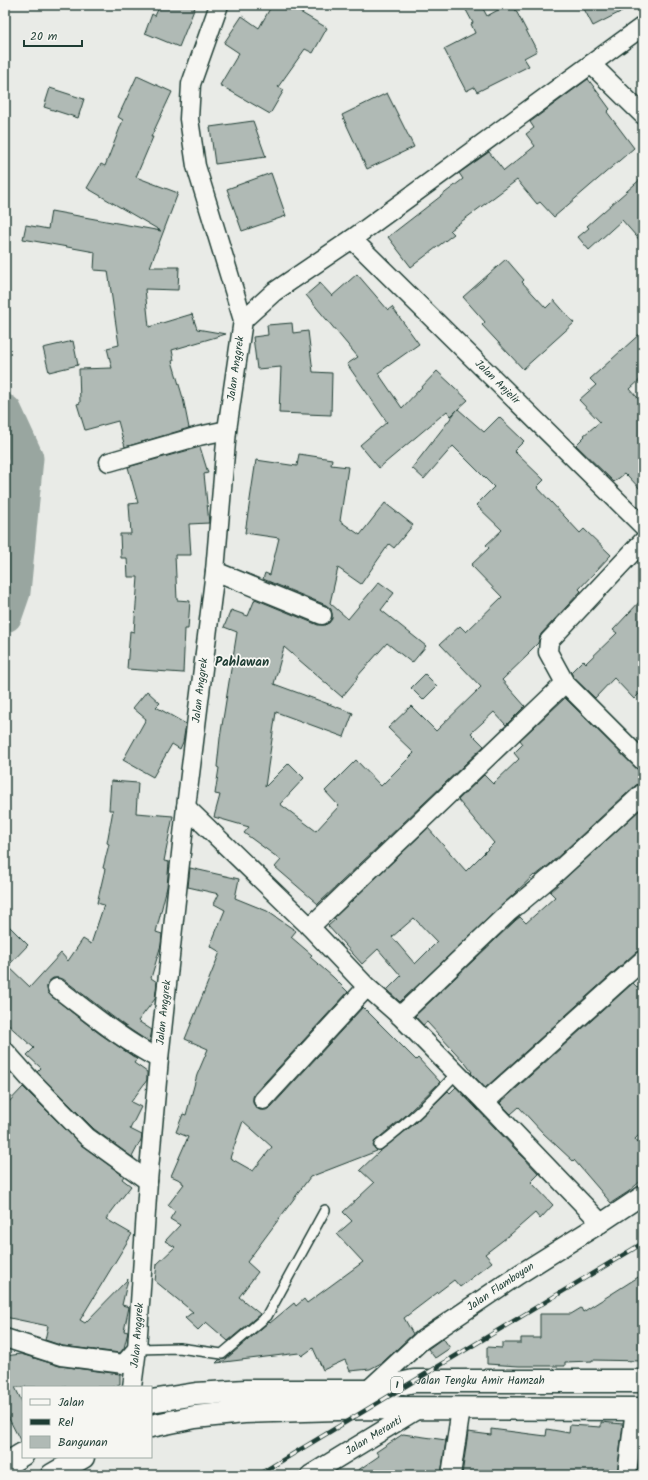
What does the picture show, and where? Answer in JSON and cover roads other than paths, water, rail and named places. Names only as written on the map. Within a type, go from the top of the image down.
[{"type":"main road","name":"Jalan Tengku Amir Hamzah","points":[[152,1401],[196,1394],[246,1391],[366,1391],[414,1381],[643,1381]]},
{"type":"main road","name":"1","points":[[152,1426],[195,1417],[244,1412],[370,1408],[639,1409]]},
{"type":"main road","points":[[5,1465],[22,1455]]},
{"type":"main road","points":[[52,1475],[80,1458]]},
{"type":"street","name":"Jalan Anggrek","points":[[132,1386],[137,1349],[148,1181],[159,1059],[186,807],[215,571],[227,430],[243,320],[196,166],[189,119],[191,84],[219,5]]},
{"type":"street","points":[[243,320],[274,292],[352,239],[643,26]]},
{"type":"street","points":[[591,64],[643,115]]},
{"type":"street","name":"Jalan Anjelir","points":[[352,239],[643,526]]},
{"type":"street","points":[[109,462],[200,436],[227,430]]},
{"type":"street","points":[[643,541],[549,641],[548,652],[565,683],[643,761]]},
{"type":"street","points":[[215,571],[322,615]]},
{"type":"street","points":[[310,927],[565,683]]},
{"type":"street","points":[[400,1016],[509,912],[557,872],[643,793]]},
{"type":"street","points":[[186,807],[310,927],[367,987],[400,1016],[601,1223]]},
{"type":"street","points":[[485,1102],[643,960]]},
{"type":"street","points":[[263,1100],[367,987]]},
{"type":"street","points":[[57,988],[99,1021],[139,1049],[159,1059]]},
{"type":"street","points":[[5,1051],[87,1138],[148,1181]]},
{"type":"street","name":"Jalan Flamboyan","points":[[366,1391],[422,1340],[518,1275],[643,1195]]},
{"type":"street","points":[[5,1338],[62,1356],[124,1364],[137,1349]]},
{"type":"street","name":"Jalan Meranti","points":[[310,1475],[418,1409]]},
{"type":"street","points":[[451,1475],[461,1409]]},
{"type":"street","points":[[627,1475],[639,1409]]},
{"type":"lane","points":[[379,1145],[407,1123],[456,1074]]},
{"type":"lane","points":[[137,1349],[179,1348],[222,1354],[267,1316],[325,1210]]},
{"type":"waterway","points":[[5,412],[26,458],[13,592],[5,615]]},
{"type":"railway","points":[[258,1475],[643,1243]]},
{"type":"district","name":"Pahlawan","points":[[242,662]]}]
